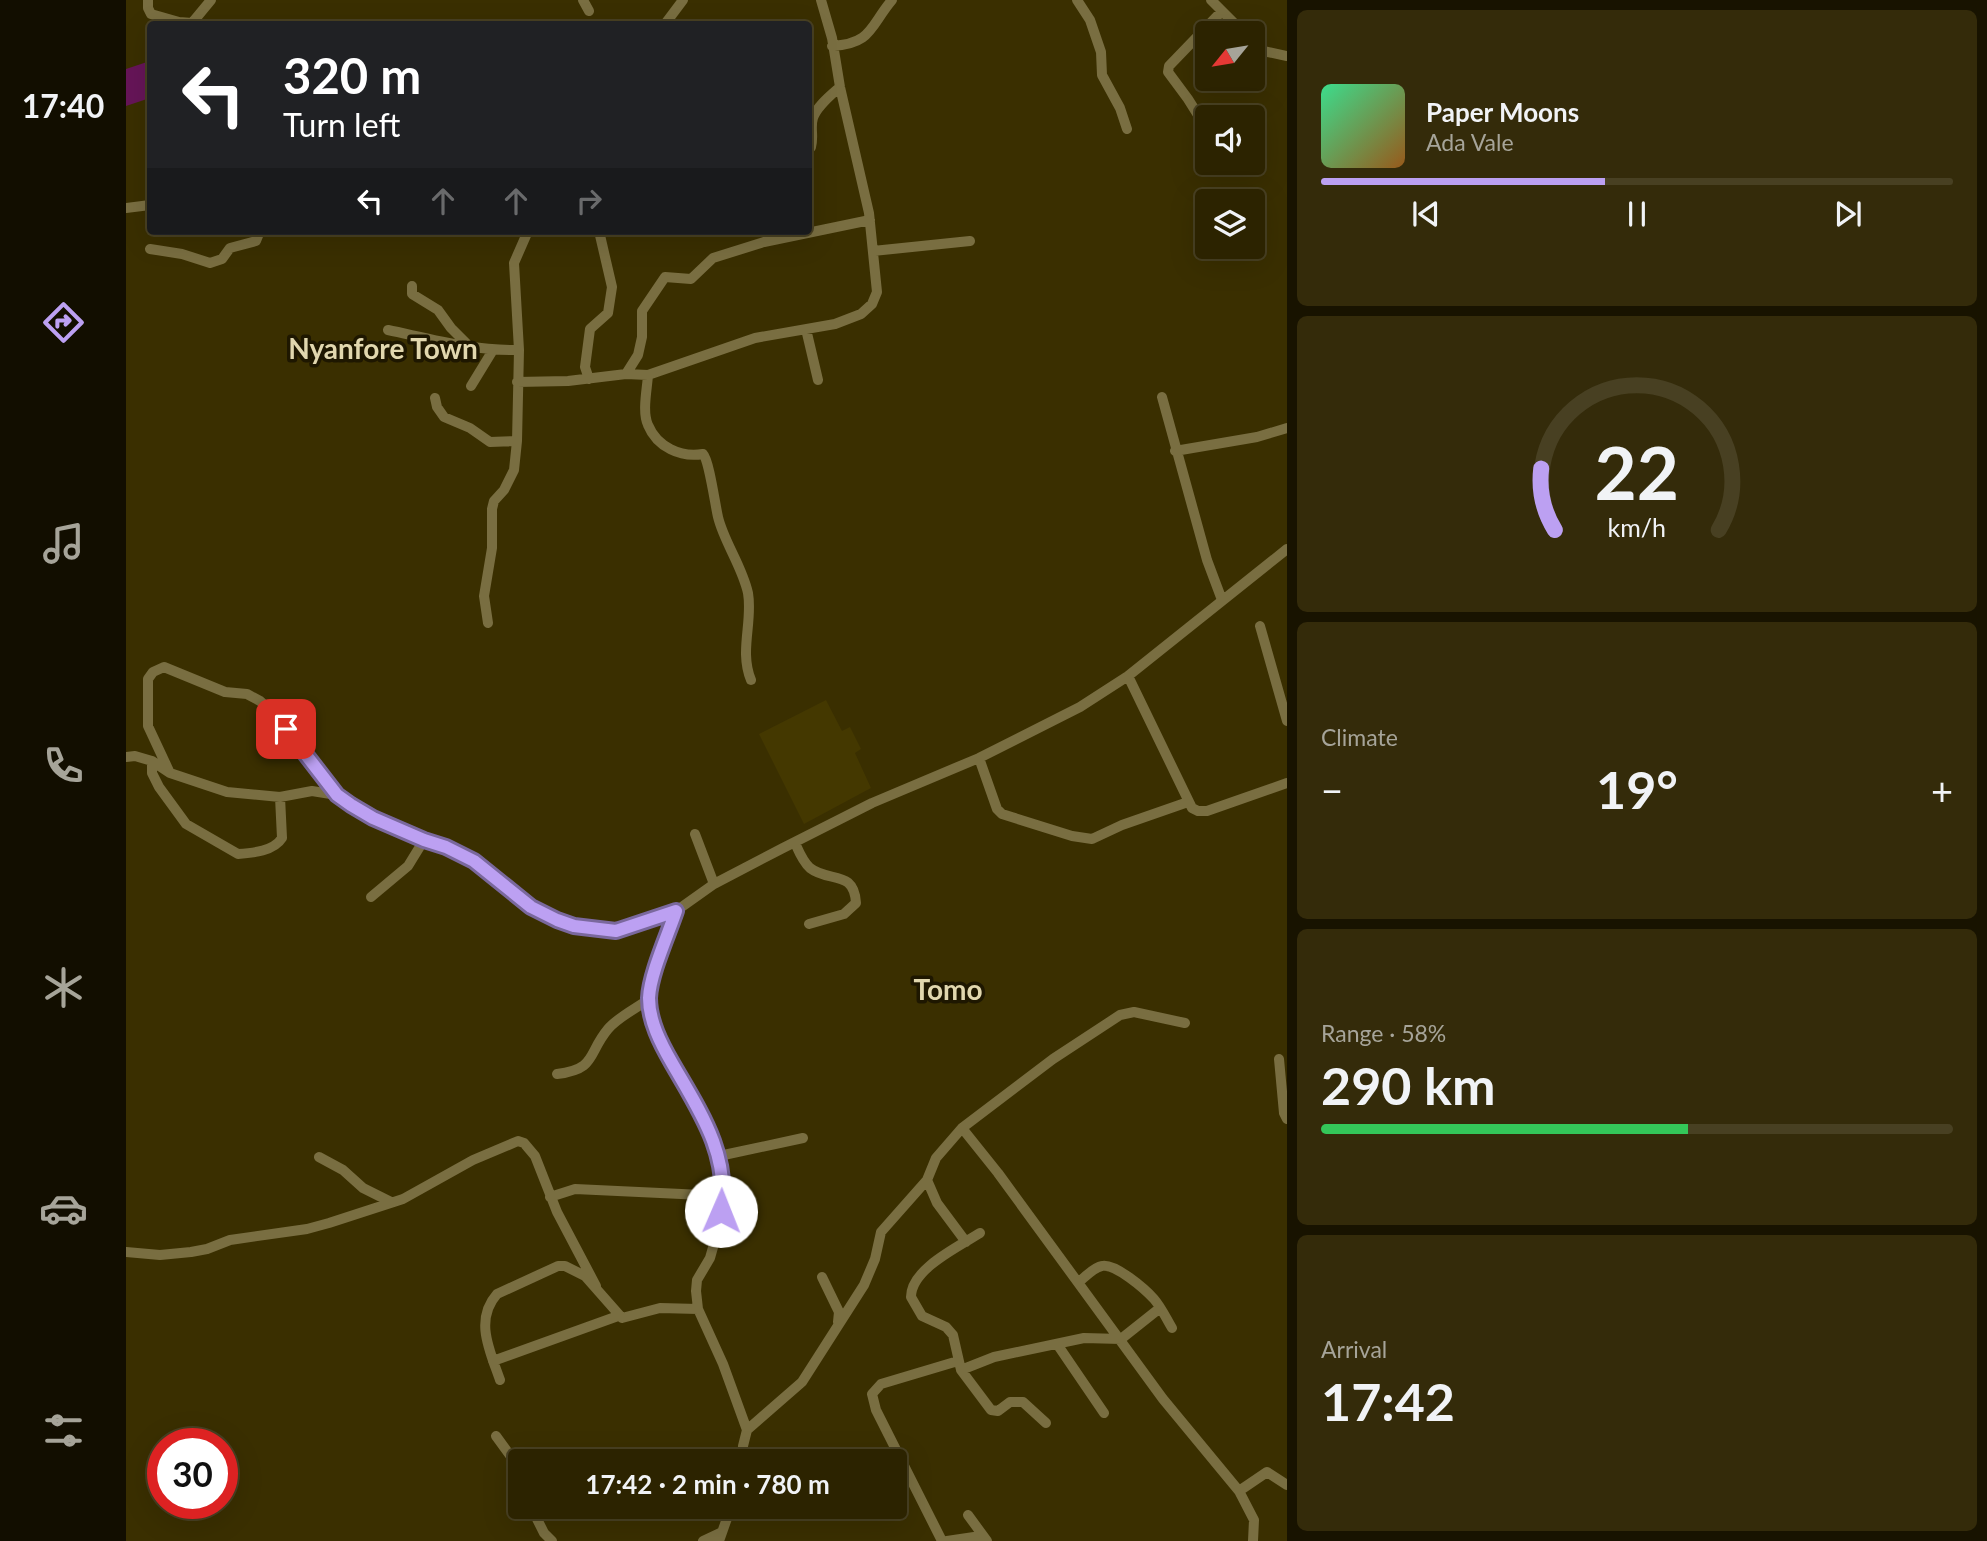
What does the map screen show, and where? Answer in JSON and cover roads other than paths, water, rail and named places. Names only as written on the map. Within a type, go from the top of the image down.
[{"type":"street","points":[[148,0],[151,14],[176,21]]},
{"type":"street","points":[[195,21],[211,0]]},
{"type":"street","points":[[583,0],[589,11]]},
{"type":"street","points":[[667,21],[682,0]]},
{"type":"street","points":[[517,382],[589,379],[626,374],[648,375],[755,338],[835,324],[861,314],[872,304],[877,292],[870,220],[840,87],[832,37],[821,0]]},
{"type":"street","points":[[832,46],[843,46],[866,37],[892,0]]},
{"type":"street","points":[[1077,0],[1090,20],[1101,52],[1102,75],[1120,108],[1127,129]]},
{"type":"street","points":[[1211,0],[1232,21]]},
{"type":"street","points":[[1195,110],[1168,72],[1169,66],[1222,11]]},
{"type":"street","points":[[1265,52],[1287,56]]},
{"type":"street","points":[[812,144],[813,118],[826,99],[840,87]]},
{"type":"street","points":[[126,208],[147,205]]},
{"type":"street","points":[[812,232],[870,220]]},
{"type":"street","points":[[150,249],[182,254],[210,263],[222,259],[230,248],[256,241],[258,235]]},
{"type":"street","points":[[488,623],[484,596],[492,548],[492,509],[494,501],[504,490],[514,470],[517,441],[519,350],[514,263],[526,235]]},
{"type":"street","points":[[589,379],[585,367],[590,329],[608,313],[612,287],[600,235]]},
{"type":"street","points":[[626,374],[638,355],[642,337],[642,311],[665,277],[691,279],[713,258],[798,235]]},
{"type":"street","points":[[873,251],[970,241]]},
{"type":"street","points":[[412,286],[412,294],[438,310],[470,347]]},
{"type":"street","points":[[806,329],[818,380]]},
{"type":"street","points":[[388,330],[493,351],[519,350]]},
{"type":"street","points":[[471,386],[493,351]]},
{"type":"street","points":[[648,375],[648,425],[659,440],[675,452],[682,455],[703,454],[707,459],[707,471],[719,519],[735,554],[748,593],[745,660],[751,680]]},
{"type":"street","points":[[1162,397],[1207,560],[1222,600]]},
{"type":"street","points":[[435,398],[444,417],[470,428],[490,442],[517,441]]},
{"type":"street","points":[[1175,451],[1257,437],[1287,428]]},
{"type":"street","points":[[170,773],[148,726],[147,707],[148,679],[153,672],[168,667],[225,692],[247,694],[260,701],[273,713],[337,795],[373,818],[474,861],[531,907],[574,926],[616,931],[676,911],[714,884],[872,803],[979,758],[1070,712],[1128,676],[1287,549]]},
{"type":"street","points":[[1260,626],[1287,721]]},
{"type":"street","points":[[1128,676],[1192,808],[1207,811],[1287,783]]},
{"type":"street","points":[[126,757],[135,756],[152,761],[170,773],[227,792],[280,797],[312,791],[337,795]]},
{"type":"street","points":[[979,758],[1002,814],[1072,836],[1092,839],[1122,825],[1188,802]]},
{"type":"street","points":[[152,761],[152,773],[159,787],[186,824],[238,854],[264,850],[279,843],[282,838],[280,797]]},
{"type":"street","points":[[695,834],[714,884]]},
{"type":"street","points":[[371,898],[408,866],[424,840]]},
{"type":"street","points":[[795,843],[810,868],[818,873],[838,877],[851,885],[855,894],[856,903],[844,914],[809,924]]},
{"type":"street","points":[[676,911],[652,980],[649,999],[657,1034],[703,1115],[719,1156],[724,1196],[714,1247],[697,1280],[698,1309],[723,1364],[747,1430],[744,1449]]},
{"type":"street","points":[[557,1074],[568,1073],[587,1064],[609,1028],[649,999]]},
{"type":"street","points":[[747,1430],[802,1382],[864,1285],[875,1259],[881,1232],[927,1180],[936,1158],[962,1128],[1053,1059],[1120,1015],[1134,1012],[1185,1023]]},
{"type":"street","points":[[1279,1059],[1284,1113],[1287,1119]]},
{"type":"street","points":[[962,1128],[992,1164],[1177,1416],[1239,1491],[1254,1520],[1253,1541]]},
{"type":"street","points":[[719,1156],[803,1138]]},
{"type":"street","points":[[126,1252],[160,1255],[207,1250],[230,1240],[307,1229],[402,1199],[473,1160],[518,1141],[524,1143],[535,1156],[550,1196],[596,1286],[618,1316]]},
{"type":"street","points":[[319,1157],[343,1170],[363,1188],[391,1202]]},
{"type":"street","points":[[927,1180],[937,1203],[966,1242]]},
{"type":"street","points":[[550,1196],[575,1189],[724,1196]]},
{"type":"street","points":[[980,1233],[920,1275],[914,1281],[911,1297],[922,1316],[946,1326],[953,1335],[959,1365],[991,1410],[998,1411],[1010,1402],[1023,1402],[1046,1423]]},
{"type":"street","points":[[500,1380],[484,1332],[488,1308],[497,1294],[558,1266],[575,1270],[596,1286]]},
{"type":"street","points":[[1079,1282],[1097,1267],[1112,1267],[1154,1299],[1172,1328]]},
{"type":"street","points":[[822,1277],[839,1312],[838,1322]]},
{"type":"street","points":[[493,1361],[618,1316],[622,1318],[660,1308],[698,1309]]},
{"type":"street","points":[[986,1540],[974,1536],[945,1541],[876,1410],[872,1394],[881,1384],[994,1357],[1084,1338],[1121,1339],[1160,1308]]},
{"type":"street","points":[[1056,1344],[1104,1413]]},
{"type":"street","points":[[496,1436],[508,1452]]},
{"type":"street","points":[[1239,1491],[1267,1472],[1287,1485]]},
{"type":"street","points":[[968,1515],[986,1540]]},
{"type":"street","points":[[537,1519],[544,1533],[552,1541]]},
{"type":"street","points":[[703,1541],[720,1537],[727,1519]]},
{"type":"district","name":"Nyanfore Town","points":[[383,348]]},
{"type":"district","name":"Tomo","points":[[948,989]]}]
